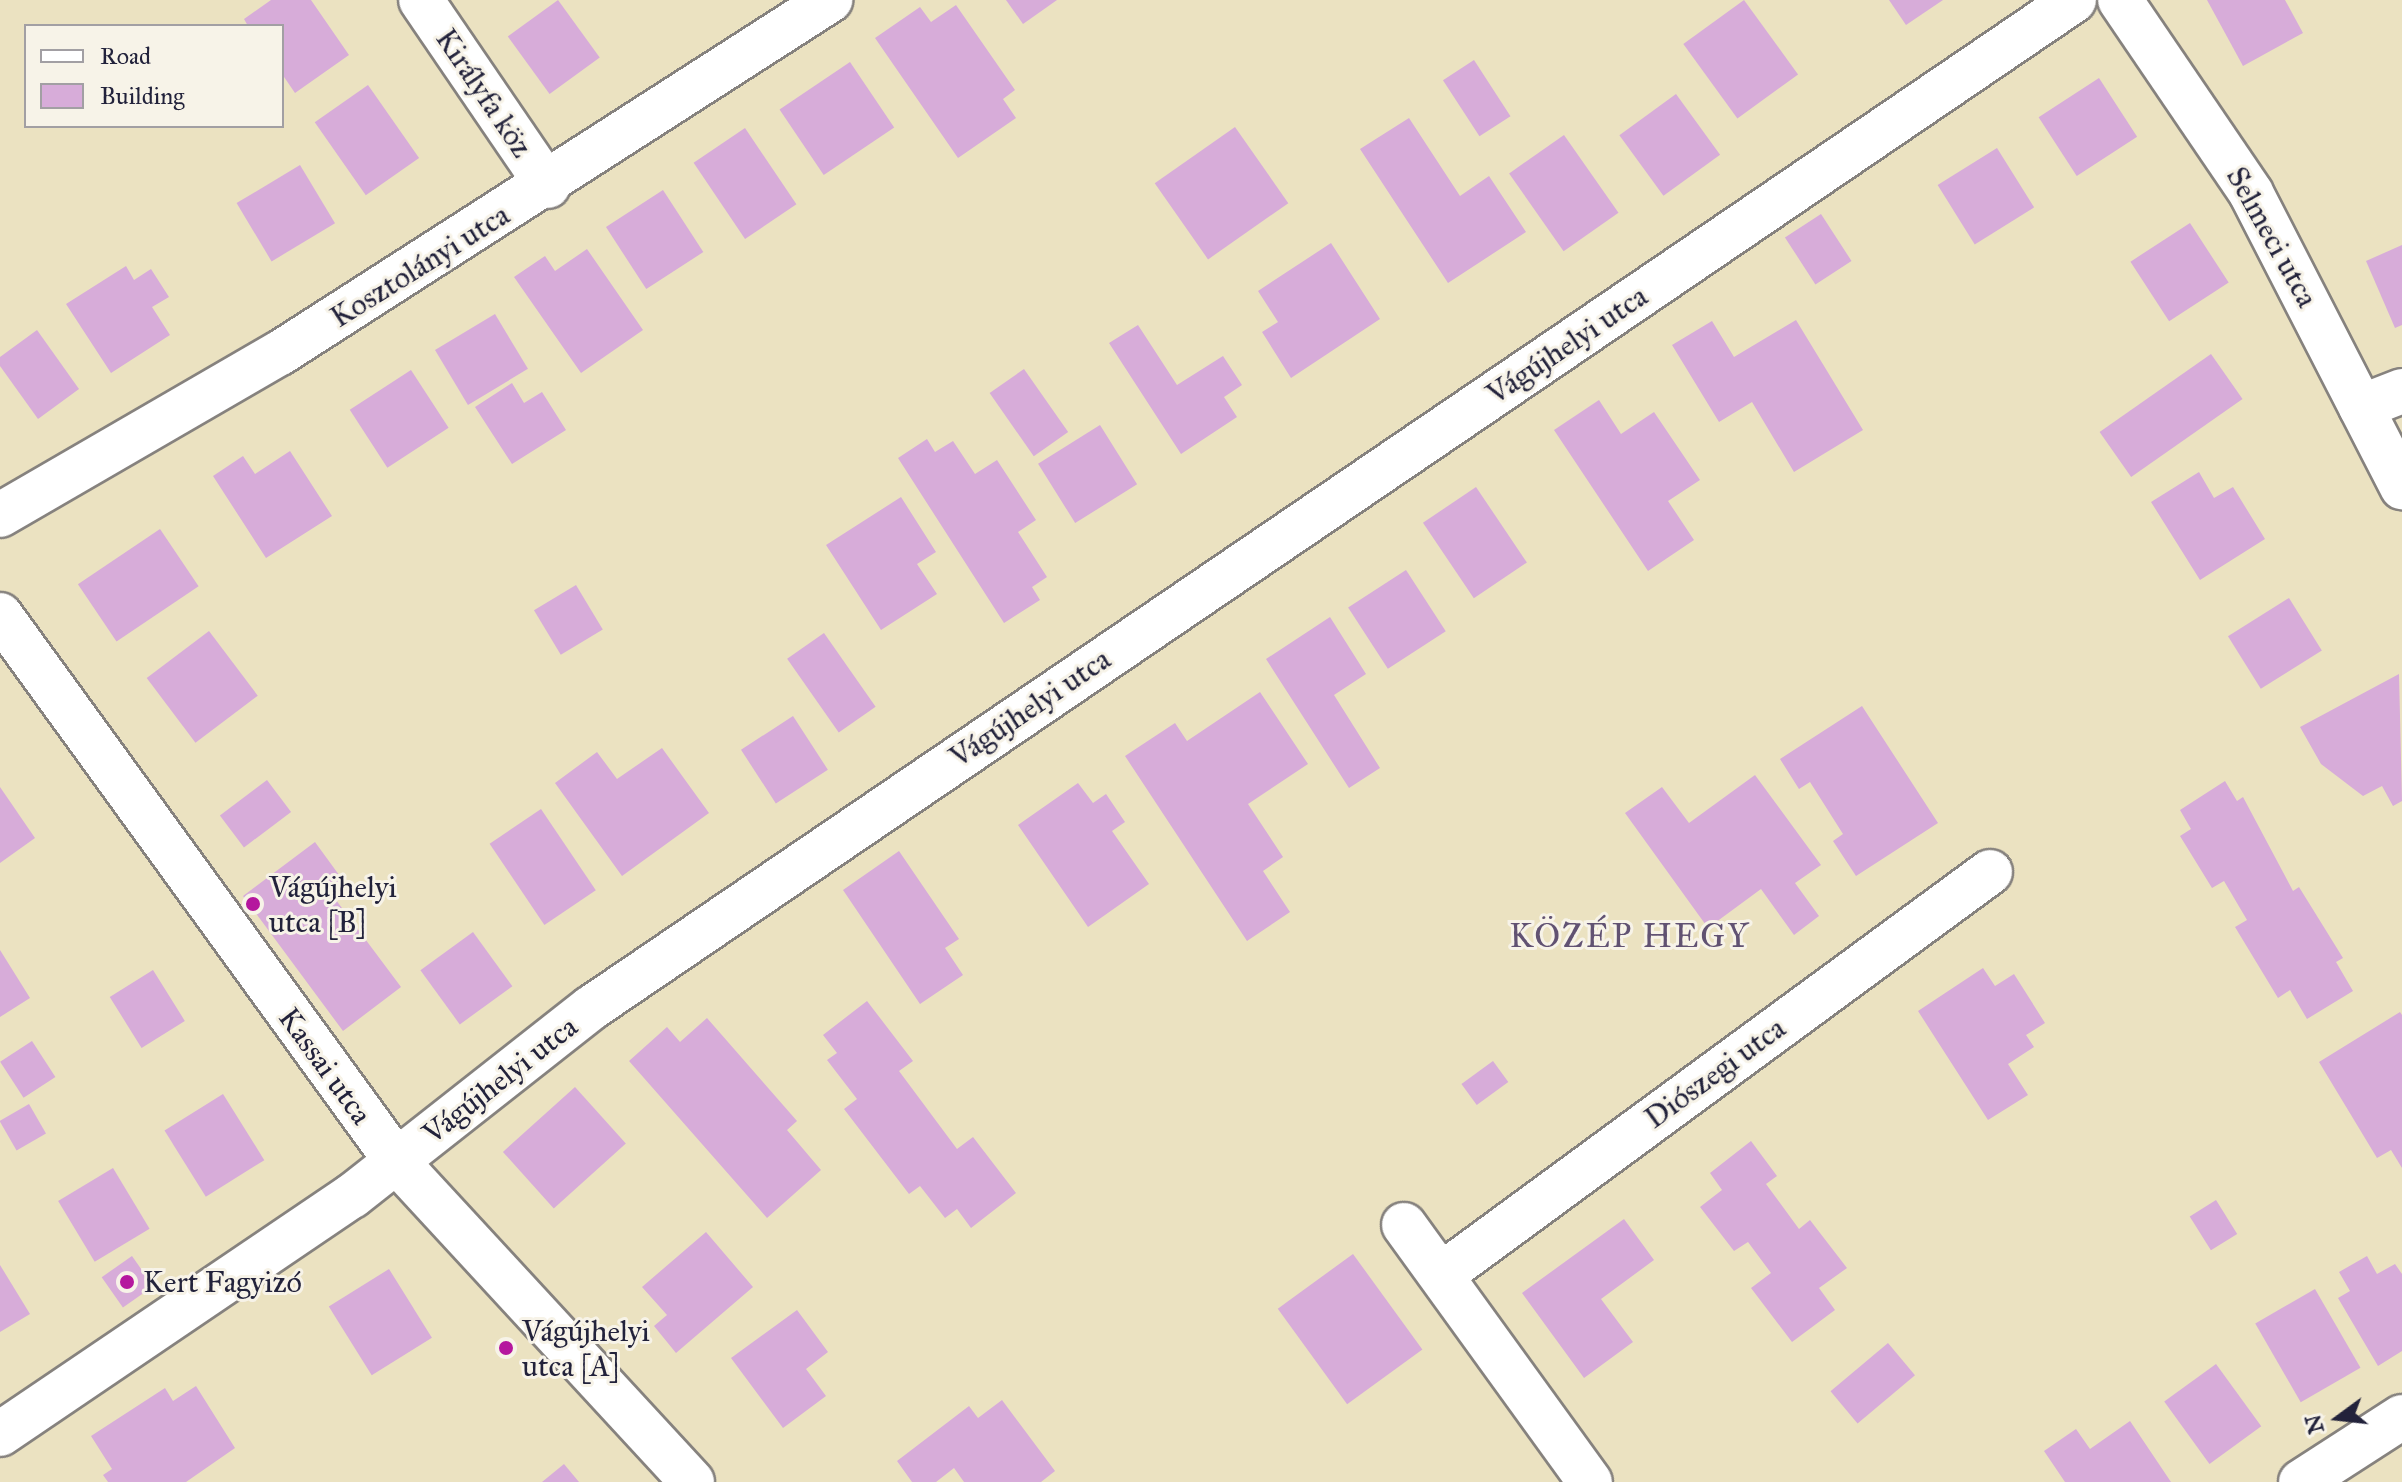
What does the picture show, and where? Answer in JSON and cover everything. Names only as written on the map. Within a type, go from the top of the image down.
[{"type":"street","name":"Királyfa köz","points":[[421,0],[548,186]]},
{"type":"street","name":"Kosztolányi utca","points":[[0,515],[548,186],[830,0]]},
{"type":"street","name":"Selmeci utca","points":[[2120,0],[2251,193],[2402,487]]},
{"type":"street","name":"Vágújhelyi utca","points":[[0,1434],[397,1162],[604,999],[2066,2]]},
{"type":"street","points":[[2361,407],[2402,391]]},
{"type":"street","name":"Kassai utca","points":[[0,615],[397,1162],[692,1482]]},
{"type":"street","name":"Diószegi utca","points":[[1441,1275],[1990,872]]},
{"type":"street","points":[[1404,1225],[1590,1482]]},
{"type":"street","points":[[2301,1482],[2402,1417]]},
{"type":"building","points":[[271,0],[311,0],[349,55],[295,93],[284,77],[284,24],[247,24],[244,19]]},
{"type":"building","points":[[558,0],[600,57],[550,94],[508,36]]},
{"type":"building","points":[[1006,0],[1057,0],[1023,24]]},
{"type":"building","points":[[1744,0],[1798,74],[1737,119],[1683,44]]},
{"type":"building","points":[[1889,0],[1943,0],[1906,25]]},
{"type":"building","points":[[2207,0],[2285,0],[2303,33],[2243,66]]},
{"type":"building","points":[[956,5],[1015,90],[1003,99],[1016,118],[958,158],[875,38],[920,7],[931,22]]},
{"type":"building","points":[[1474,60],[1510,116],[1479,136],[1443,80]]},
{"type":"building","points":[[850,62],[894,127],[824,175],[780,110]]},
{"type":"building","points":[[2099,78],[2137,137],[2077,176],[2039,117]]},
{"type":"building","points":[[368,85],[419,158],[366,195],[315,122]]},
{"type":"building","points":[[1676,94],[1720,155],[1663,196],[1619,135]]},
{"type":"building","points":[[1409,118],[1460,196],[1489,176],[1526,232],[1448,283],[1360,149]]},
{"type":"building","points":[[1235,127],[1288,203],[1208,259],[1155,183]]},
{"type":"building","points":[[745,128],[796,204],[745,239],[694,163]]},
{"type":"building","points":[[1564,135],[1618,213],[1564,251],[1509,173]]},
{"type":"building","points":[[1997,148],[2034,207],[1975,244],[1938,185]]},
{"type":"building","points":[[300,165],[335,223],[272,261],[237,203]]},
{"type":"building","points":[[663,190],[703,252],[646,289],[606,227]]},
{"type":"building","points":[[1821,214],[1851,261],[1815,284],[1785,237]]},
{"type":"building","points":[[2190,223],[2229,283],[2169,321],[2130,262]]},
{"type":"building","points":[[1331,243],[1380,319],[1291,378],[1262,332],[1278,322],[1258,291]]},
{"type":"building","points":[[2402,245],[2402,325],[2395,328],[2366,261]]},
{"type":"building","points":[[587,249],[643,330],[581,373],[514,277],[545,256],[555,271]]},
{"type":"building","points":[[126,266],[134,280],[151,269],[169,297],[152,307],[170,335],[111,373],[66,304]]},
{"type":"building","points":[[495,314],[528,369],[468,405],[435,350]]},
{"type":"building","points":[[1796,320],[1863,430],[1794,472],[1752,402],[1719,422],[1672,345],[1712,321],[1734,357]]},
{"type":"building","points":[[1138,325],[1177,385],[1223,356],[1242,385],[1224,397],[1237,417],[1181,454],[1109,343]]},
{"type":"building","points":[[37,330],[79,389],[38,419],[0,366],[0,357]]},
{"type":"building","points":[[2211,354],[2243,399],[2131,477],[2100,432]]},
{"type":"building","points":[[1024,369],[1068,432],[1034,456],[990,393]]},
{"type":"building","points":[[411,370],[449,428],[387,468],[350,410]]},
{"type":"building","points":[[512,383],[524,403],[542,392],[566,430],[512,464],[475,407]]},
{"type":"building","points":[[1599,400],[1621,434],[1654,412],[1700,480],[1668,501],[1694,540],[1648,571],[1554,430]]},
{"type":"building","points":[[1100,425],[1137,484],[1075,523],[1038,464]]},
{"type":"building","points":[[927,439],[935,452],[953,441],[975,474],[997,460],[1036,520],[1018,532],[1047,577],[1032,587],[1040,600],[1004,623],[898,458]]},
{"type":"building","points":[[290,451],[332,516],[266,558],[213,476],[243,456],[255,474]]},
{"type":"building","points":[[2199,472],[2214,498],[2233,487],[2265,539],[2200,580],[2151,502]]},
{"type":"building","points":[[1476,487],[1527,562],[1474,598],[1423,523]]},
{"type":"building","points":[[901,497],[936,552],[917,564],[937,594],[881,630],[826,545]]},
{"type":"building","points":[[160,529],[199,586],[117,642],[78,584]]},
{"type":"building","points":[[1406,570],[1446,631],[1388,669],[1348,608]]},
{"type":"building","points":[[576,585],[603,630],[561,655],[534,610]]},
{"type":"building","points":[[2289,598],[2322,651],[2261,689],[2228,636]]},
{"type":"building","points":[[1330,617],[1366,674],[1334,695],[1380,768],[1349,788],[1266,659]]},
{"type":"building","points":[[209,631],[258,696],[195,743],[147,678]]},
{"type":"building","points":[[824,633],[876,707],[839,733],[787,659]]},
{"type":"building","points":[[2399,674],[2402,801],[2393,806],[2382,786],[2363,796],[2321,764],[2300,727]]},
{"type":"building","points":[[1260,692],[1308,764],[1248,804],[1283,857],[1263,871],[1290,912],[1247,941],[1125,756],[1175,723],[1187,741]]},
{"type":"building","points":[[1862,706],[1938,823],[1856,876],[1833,841],[1843,834],[1810,782],[1799,789],[1780,759]]},
{"type":"building","points":[[793,716],[828,770],[776,803],[741,750]]},
{"type":"building","points":[[662,748],[709,813],[622,876],[555,783],[597,752],[617,779]]},
{"type":"building","points":[[1755,775],[1821,865],[1795,883],[1819,916],[1794,935],[1761,889],[1708,928],[1625,813],[1662,787],[1689,823]]},
{"type":"building","points":[[267,780],[291,812],[244,847],[220,816]]},
{"type":"building","points":[[2225,781],[2237,801],[2243,797],[2293,891],[2299,887],[2343,958],[2336,962],[2353,991],[2307,1019],[2290,990],[2278,998],[2235,927],[2247,920],[2224,881],[2212,888],[2180,836],[2191,829],[2180,810]]},
{"type":"building","points":[[1078,783],[1093,803],[1106,794],[1125,822],[1112,831],[1149,884],[1088,927],[1018,825]]},
{"type":"building","points":[[0,787],[35,838],[0,863]]},
{"type":"building","points":[[541,809],[596,890],[544,925],[490,844]]},
{"type":"building","points":[[315,842],[350,890],[336,900],[401,987],[343,1031],[243,896]]},
{"type":"building","points":[[899,851],[959,939],[945,948],[963,975],[920,1004],[843,890]]},
{"type":"building","points":[[473,932],[512,986],[460,1024],[420,970]]},
{"type":"building","points":[[0,950],[30,998],[0,1017]]},
{"type":"building","points":[[1983,968],[1995,986],[2014,974],[2045,1023],[2026,1035],[2034,1047],[2008,1064],[2028,1095],[1988,1120],[1918,1011]]},
{"type":"building","points":[[153,970],[185,1021],[142,1048],[110,997]]},
{"type":"building","points":[[867,1001],[913,1061],[899,1071],[957,1149],[973,1137],[1016,1193],[971,1228],[957,1209],[945,1218],[920,1186],[909,1194],[844,1109],[857,1099],[827,1060],[837,1053],[823,1035]]},
{"type":"building","points":[[2400,1012],[2402,1168],[2391,1150],[2377,1158],[2319,1062]]},
{"type":"building","points":[[707,1018],[797,1121],[787,1130],[821,1170],[767,1218],[629,1061],[667,1027],[680,1042]]},
{"type":"building","points":[[32,1041],[55,1077],[24,1098],[0,1062]]},
{"type":"building","points":[[1493,1061],[1508,1082],[1477,1105],[1461,1084]]},
{"type":"building","points":[[575,1087],[626,1143],[554,1208],[503,1152]]},
{"type":"building","points":[[223,1094],[264,1160],[206,1197],[164,1131]]},
{"type":"building","points":[[29,1104],[46,1133],[17,1150],[0,1121]]},
{"type":"building","points":[[1751,1141],[1777,1176],[1766,1184],[1799,1229],[1810,1220],[1847,1268],[1819,1288],[1835,1310],[1792,1342],[1751,1288],[1771,1273],[1748,1242],[1734,1251],[1700,1207],[1722,1190],[1710,1173]]},
{"type":"building","points":[[113,1168],[150,1229],[95,1262],[58,1201]]},
{"type":"building","points":[[2216,1200],[2237,1234],[2211,1250],[2190,1216]]},
{"type":"building","points":[[1624,1219],[1654,1260],[1601,1299],[1633,1342],[1584,1378],[1522,1293]]},
{"type":"building","points":[[706,1232],[753,1287],[676,1353],[654,1326],[667,1315],[642,1287]]},
{"type":"building","points":[[1353,1254],[1422,1349],[1347,1404],[1278,1309]]},
{"type":"building","name":"Kert Fagyizó","points":[[132,1256],[153,1286],[123,1308],[102,1277]]},
{"type":"building","points":[[2367,1256],[2377,1274],[2395,1264],[2402,1274],[2402,1351],[2378,1366],[2338,1298],[2350,1291],[2339,1272]]},
{"type":"building","points":[[0,1265],[30,1314],[0,1332]]},
{"type":"building","points":[[389,1269],[432,1338],[372,1375],[329,1307]]},
{"type":"building","points":[[2315,1289],[2360,1368],[2301,1402],[2255,1324]]},
{"type":"building","points":[[797,1310],[828,1352],[806,1369],[826,1396],[783,1428],[731,1358]]},
{"type":"building","points":[[1888,1343],[1915,1375],[1858,1423],[1831,1391]]},
{"type":"building","points":[[2216,1364],[2261,1426],[2209,1464],[2164,1402]]},
{"type":"building","points":[[196,1386],[235,1448],[186,1482],[108,1482],[103,1475],[112,1469],[91,1436],[165,1388],[173,1401]]},
{"type":"building","points":[[1002,1400],[1055,1471],[1041,1482],[964,1482],[954,1468],[936,1482],[912,1482],[897,1461],[969,1406],[978,1418]]},
{"type":"building","points":[[2130,1421],[2171,1482],[2065,1482],[2044,1451],[2076,1429],[2090,1449]]},
{"type":"building","points":[[564,1464],[579,1482],[542,1482]]},
{"type":"place","name":"Vágújhelyi utca [B]","points":[[253,904]]},
{"type":"place","name":"Kert Fagyizó","points":[[127,1282]]},
{"type":"place","name":"Vágújhelyi utca [A]","points":[[506,1348]]},
{"type":"district","name":"KÖZÉP HEGY","points":[[1630,936]]}]
